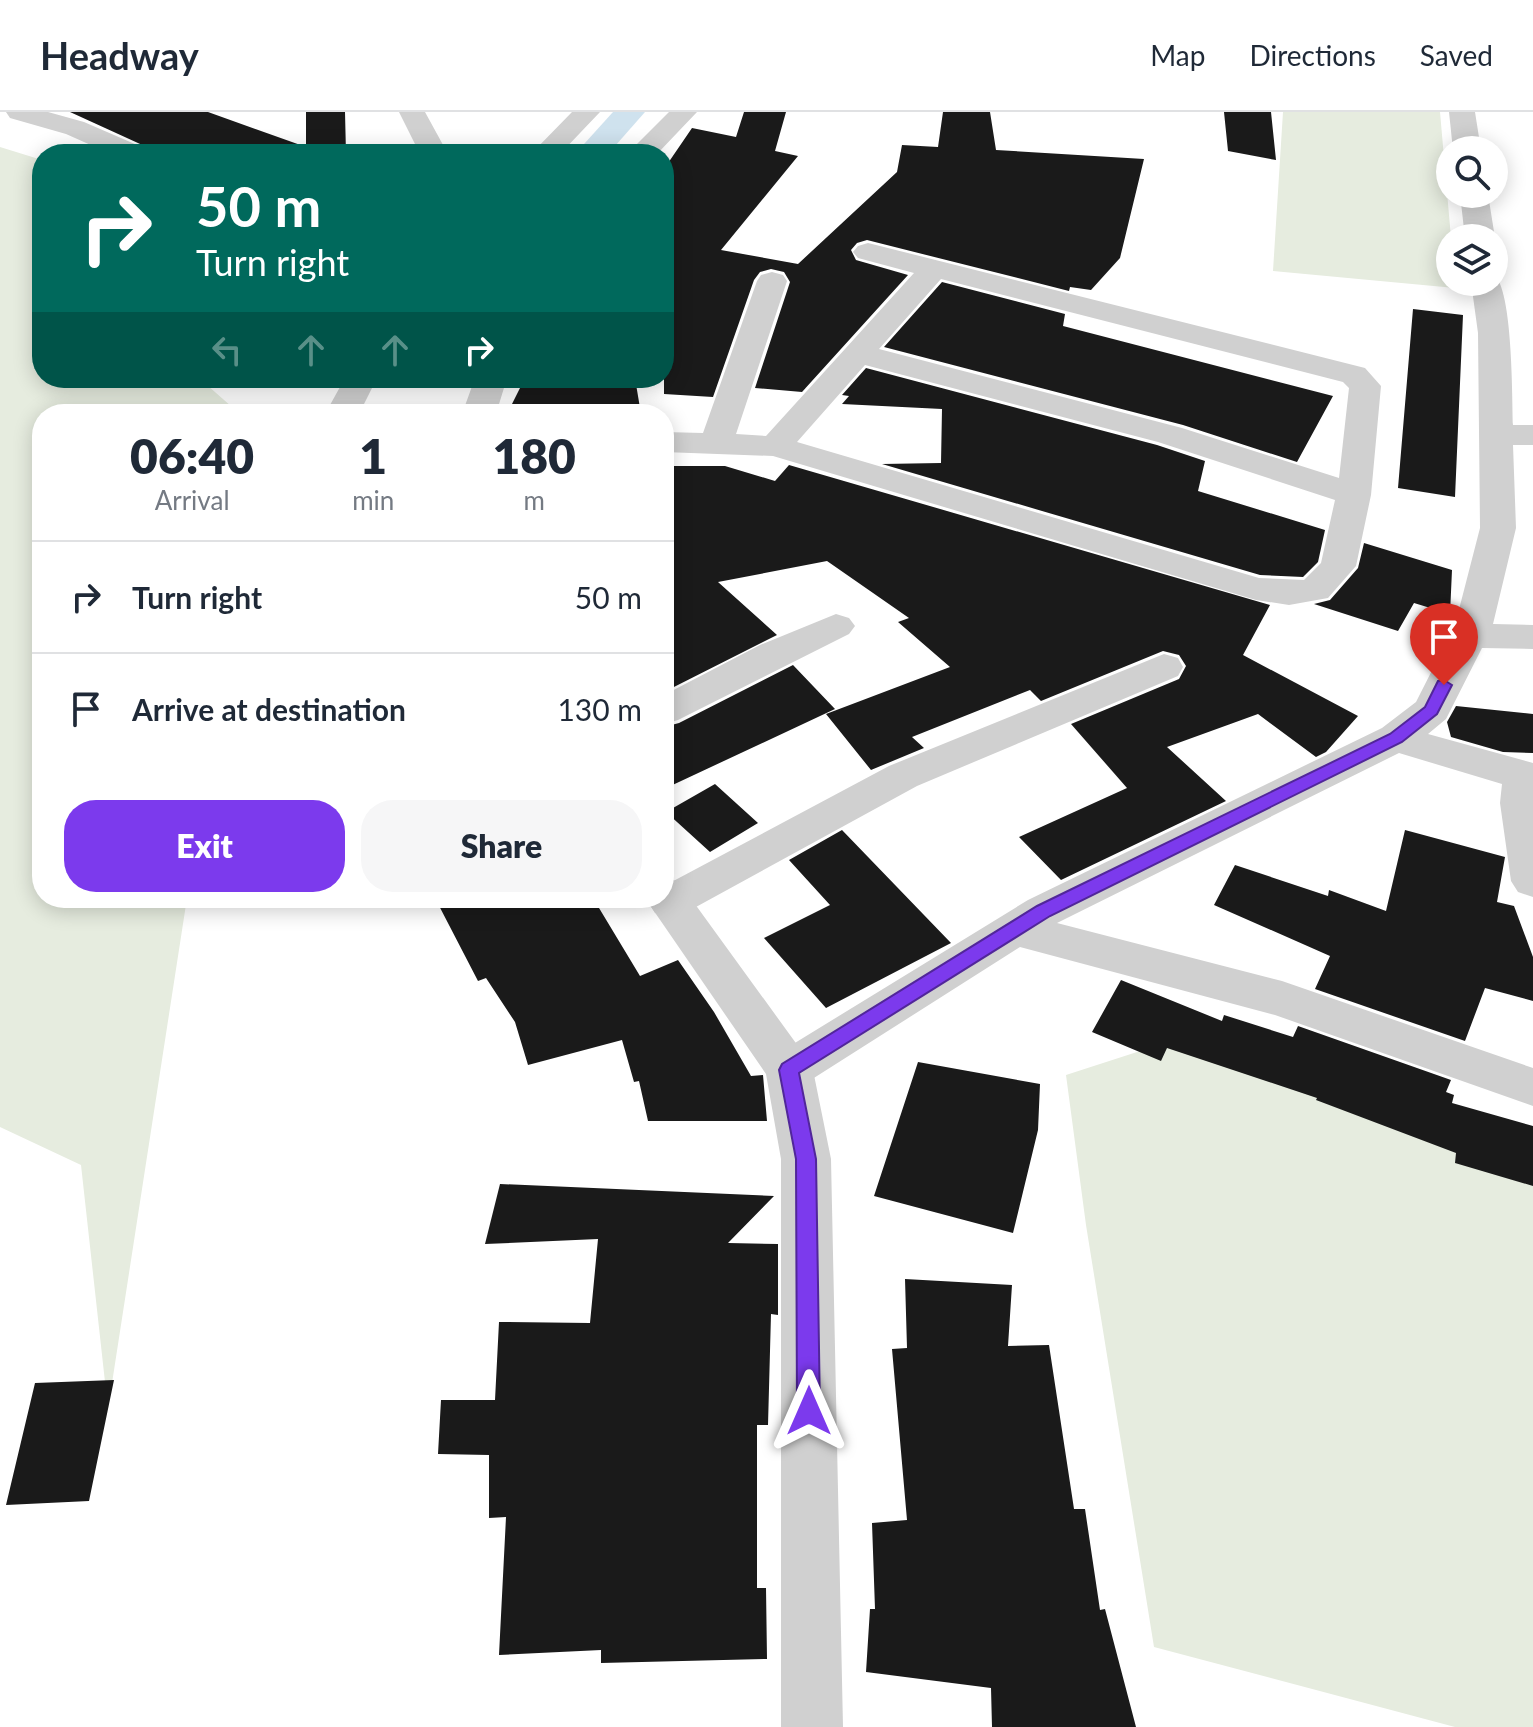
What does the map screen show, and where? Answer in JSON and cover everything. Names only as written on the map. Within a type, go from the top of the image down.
[{"type":"street","points":[[19,112],[75,128],[111,144]]},
{"type":"street","points":[[412,112],[429,144]]},
{"type":"street","points":[[555,144],[587,112]]},
{"type":"street","points":[[651,144],[684,112]]},
{"type":"street","points":[[1462,112],[1465,136]]},
{"type":"street","points":[[674,442],[775,446],[1256,589],[1289,593],[1315,590],[1338,566],[1354,495],[1365,386],[1354,375],[868,252]]},
{"type":"street","points":[[775,446],[933,270]]},
{"type":"street","points":[[716,444],[772,281]]},
{"type":"street","points":[[789,1070],[1043,911],[1396,738],[1432,710],[1474,625],[1498,528],[1494,333],[1488,296]]},
{"type":"street","points":[[857,353],[1274,466],[1354,495]]},
{"type":"street","points":[[1495,435],[1533,435]]},
{"type":"street","points":[[1498,528],[1533,530]]},
{"type":"street","points":[[674,706],[836,626]]},
{"type":"street","points":[[1468,636],[1533,637]]},
{"type":"street","points":[[674,893],[903,776],[1164,667]]},
{"type":"street","points":[[1396,738],[1528,776],[1521,803],[1533,881]]},
{"type":"street","points":[[674,907],[789,1070],[806,1159],[812,1727]]},
{"type":"street","points":[[1015,929],[1282,999],[1533,1087]]},
{"type":"shaded area","points":[[1283,112],[1440,112],[1442,136],[1436,136],[1436,208],[1448,208],[1450,224],[1436,224],[1436,286],[1273,271]]},
{"type":"shaded area","points":[[0,147],[32,157],[32,388],[210,388],[229,404],[32,404],[32,908],[185,908],[108,1409],[81,1165],[0,1127]]},
{"type":"shaded area","points":[[1171,1041],[1533,1164],[1533,1727],[1455,1727],[1154,1647],[1086,1225],[1066,1075]]},
{"type":"building","points":[[70,112],[208,112],[298,144],[140,144]]},
{"type":"building","points":[[306,112],[345,112],[346,144],[306,144]]},
{"type":"building","points":[[744,112],[786,112],[775,151],[798,156],[721,250],[798,264],[897,172],[902,145],[938,147],[943,112],[990,112],[996,150],[1144,159],[1120,258],[1091,290],[1070,287],[1069,291],[867,240],[857,243],[851,250],[856,260],[908,275],[802,392],[755,388],[790,282],[784,272],[771,269],[760,272],[754,280],[713,397],[664,394],[664,388],[674,388],[674,154],[692,128],[736,137]]},
{"type":"building","points":[[1224,112],[1271,112],[1276,160],[1228,151]]},
{"type":"building","points":[[942,282],[1065,314],[1063,326],[1333,396],[1297,462],[1183,425],[884,347]]},
{"type":"building","points":[[1413,309],[1463,315],[1455,497],[1398,488]]},
{"type":"building","points":[[866,368],[1157,445],[1205,461],[1198,491],[1325,530],[1318,562],[1303,577],[1260,575],[882,464],[941,463],[942,409],[842,404],[849,396],[842,395]]},
{"type":"building","points":[[520,388],[637,388],[639,404],[512,404]]},
{"type":"building","points":[[789,465],[1270,605],[1243,655],[1358,716],[1326,752],[1316,757],[1258,714],[1167,747],[1226,801],[1061,880],[1019,837],[1127,788],[1071,724],[1179,679],[1186,666],[1179,655],[1163,651],[1041,701],[1030,690],[912,737],[924,748],[871,770],[826,714],[950,667],[898,622],[909,618],[827,561],[718,582],[777,635],[674,687],[674,466],[725,466],[775,481]]},
{"type":"building","points":[[1364,543],[1452,570],[1450,614],[1414,603],[1398,631],[1314,604],[1330,600],[1358,568]]},
{"type":"building","points":[[793,665],[835,709],[674,784],[674,724]]},
{"type":"building","points":[[1456,706],[1533,714],[1533,753],[1503,752],[1451,737],[1447,722]]},
{"type":"building","points":[[715,784],[758,823],[710,852],[674,819],[674,807]]},
{"type":"building","points":[[842,830],[951,943],[826,1008],[764,938],[830,905],[789,860]]},
{"type":"building","points":[[1405,830],[1505,857],[1497,902],[1514,906],[1533,957],[1533,1001],[1485,988],[1465,1041],[1315,989],[1330,956],[1214,905],[1235,865],[1328,896],[1329,890],[1386,911]]},
{"type":"building","points":[[440,908],[599,908],[640,976],[678,960],[714,1012],[751,1076],[763,1075],[767,1121],[648,1121],[639,1081],[634,1082],[622,1040],[528,1065],[515,1022],[486,978],[478,981]]},
{"type":"building","points":[[1121,980],[1222,1021],[1224,1015],[1293,1037],[1298,1026],[1451,1080],[1446,1092],[1454,1095],[1452,1103],[1533,1126],[1533,1186],[1455,1163],[1456,1153],[1317,1098],[1167,1048],[1161,1061],[1092,1032]]},
{"type":"building","points":[[918,1062],[1040,1084],[1038,1130],[1013,1233],[874,1196]]},
{"type":"building","points":[[500,1184],[774,1196],[728,1243],[778,1244],[778,1315],[771,1314],[768,1425],[757,1425],[757,1588],[766,1588],[767,1659],[601,1663],[601,1650],[499,1655],[506,1517],[489,1518],[489,1455],[438,1454],[441,1400],[495,1400],[499,1322],[590,1323],[598,1239],[485,1244]]},
{"type":"building","points":[[905,1279],[1012,1285],[1008,1346],[1049,1345],[1074,1509],[1085,1509],[1100,1610],[1105,1609],[1136,1727],[992,1727],[991,1688],[866,1672],[870,1609],[875,1609],[872,1523],[907,1520],[892,1349],[907,1348]]},
{"type":"building","points":[[114,1380],[89,1501],[6,1505],[35,1383]]},
{"type":"waterway","points":[[600,144],[630,112]]},
{"type":"route","points":[[809,1411],[806,1159],[789,1070],[1043,911],[1396,738],[1432,710],[1444,685]]}]
